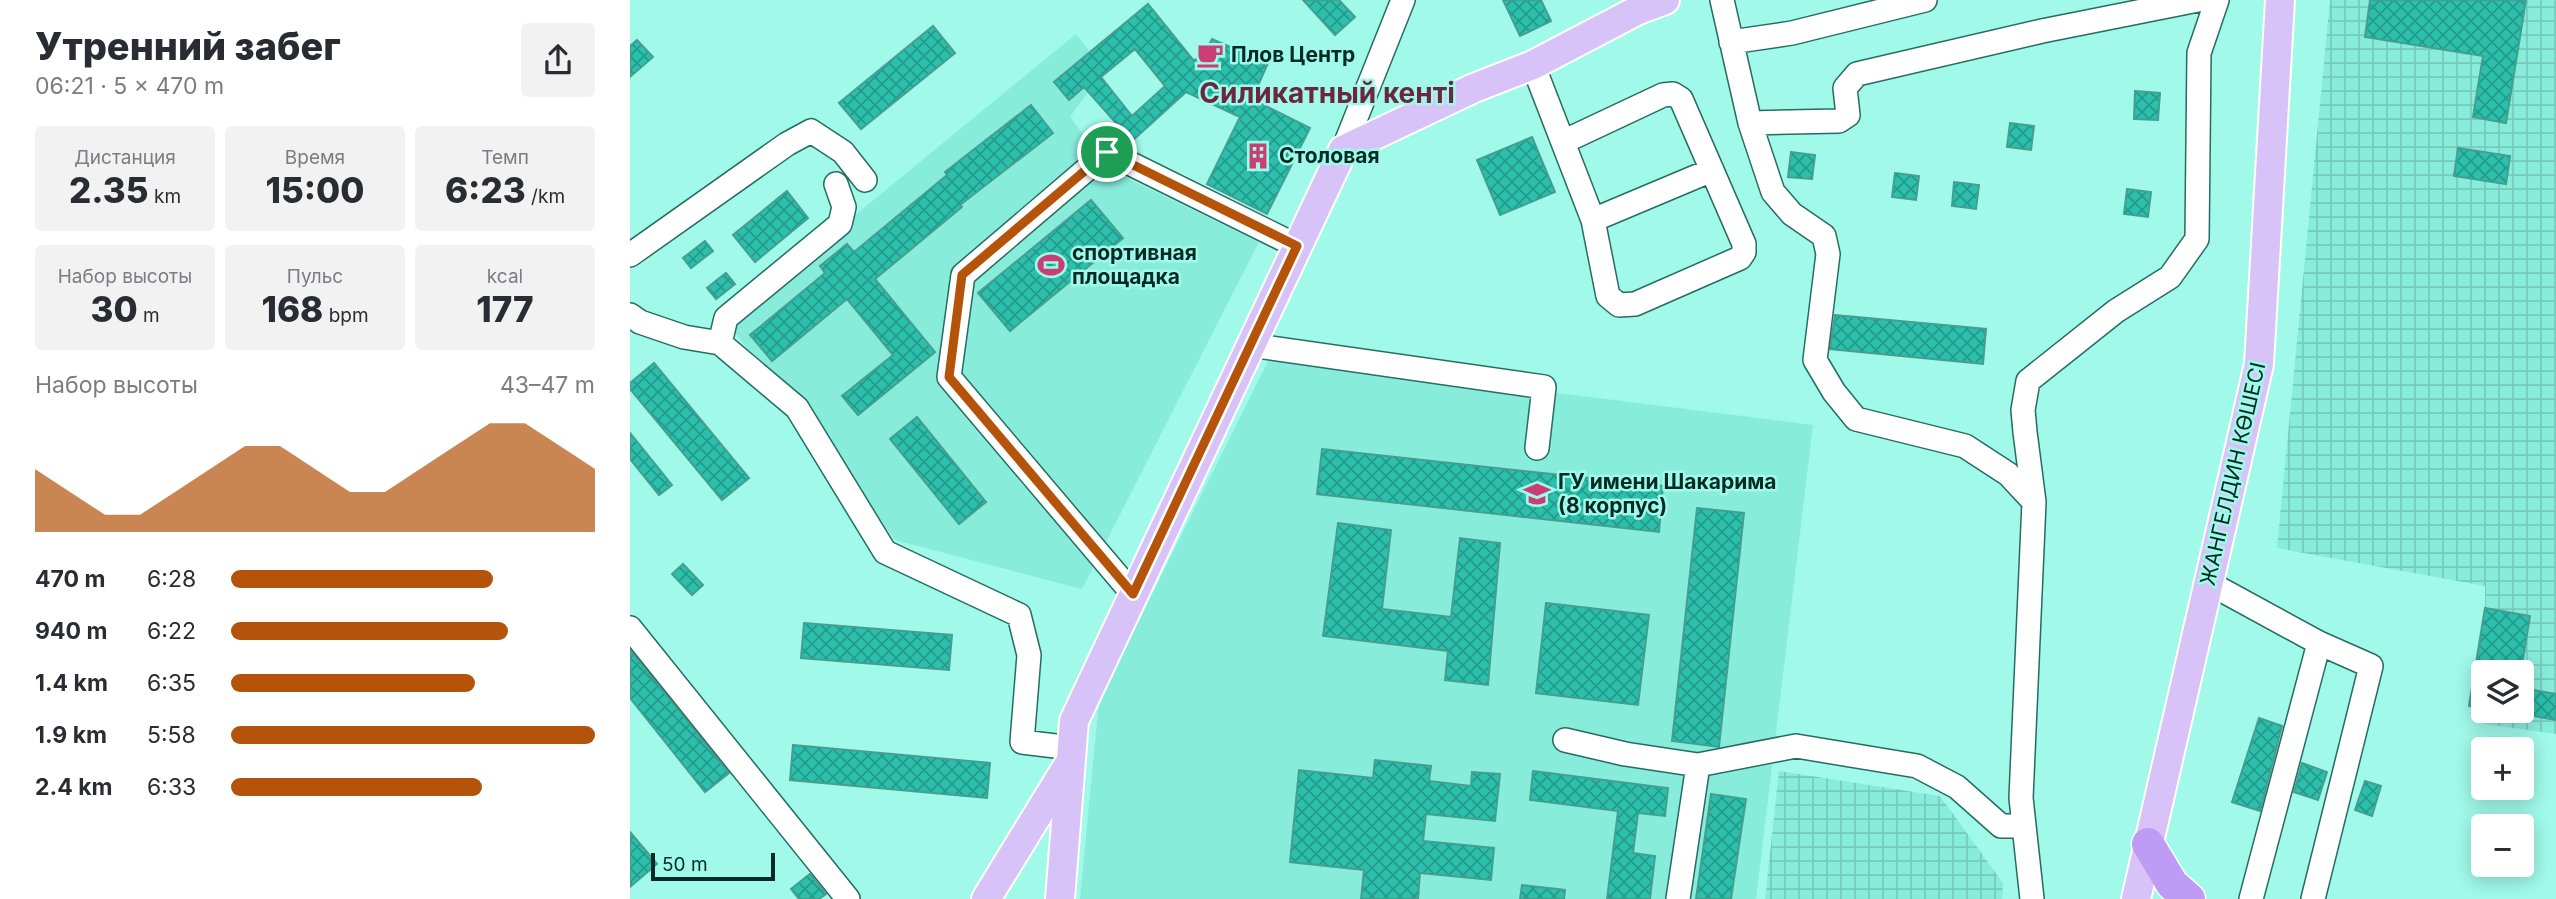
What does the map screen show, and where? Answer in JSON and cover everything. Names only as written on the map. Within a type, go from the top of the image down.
[{"type":"highway","points":[[2148,844],[2172,884],[2189,899]]},
{"type":"main road","points":[[1060,899],[1074,721],[1343,150],[1474,88],[1533,65],[1638,10],[1665,0]]},
{"type":"main road","name":"ЖАНГЕЛДИН КӨШЕСІ","points":[[2136,899],[2259,364],[2280,0]]},
{"type":"main road","points":[[986,899],[1071,755]]},
{"type":"street","points":[[1343,150],[1403,0]]},
{"type":"street","points":[[1722,0],[1750,123],[1773,192],[1792,214],[1810,223],[1824,236],[1828,254],[1815,360],[1833,392],[1856,419],[1965,446],[2008,474],[2034,502]]},
{"type":"street","points":[[1731,42],[1792,33],[1925,0]]},
{"type":"street","points":[[2032,899],[2021,798],[2034,502],[2025,432],[2024,410],[2028,381],[2116,311],[2170,277],[2197,239],[2199,52],[2217,0]]},
{"type":"street","points":[[1750,123],[1839,121],[1848,115],[1845,88],[1857,74],[2042,31],[2194,1]]},
{"type":"street","points":[[1533,65],[1593,220],[1608,296],[1619,305],[1635,304],[1740,258],[1744,252],[1744,244],[1681,99],[1673,94],[1662,94],[1563,142]]},
{"type":"street","points":[[630,255],[787,144],[811,131],[843,152],[865,180]]},
{"type":"street","points":[[1133,594],[949,377],[962,275],[1107,152],[1297,246]]},
{"type":"street","points":[[1593,220],[1712,170]]},
{"type":"street","points":[[720,343],[726,318],[840,224],[844,207],[836,184]]},
{"type":"street","points":[[630,316],[684,337],[720,343],[797,408],[885,552],[1019,615],[1028,655],[1022,743],[1071,755]]},
{"type":"street","points":[[1250,345],[1544,387],[1537,448]]},
{"type":"street","points":[[2209,583],[2319,643],[2371,666],[2313,899]]},
{"type":"street","points":[[630,628],[848,899]]},
{"type":"street","points":[[2250,899],[2319,643]]},
{"type":"street","points":[[1565,740],[1625,754],[1698,765],[1796,746],[1917,766],[1957,787],[2001,826],[2024,827]]},
{"type":"street","points":[[1678,899],[1698,765]]},
{"type":"shaded area","points":[[2330,0],[2556,0],[2556,734],[2485,724],[2534,723],[2534,660],[2485,660],[2485,586],[2277,548]]},
{"type":"shaded area","points":[[1076,34],[1090,52],[1070,69],[1088,92],[1070,117],[1110,170],[1259,242],[1082,589],[895,540],[726,321]]},
{"type":"shaded area","points":[[1270,357],[1813,425],[1756,899],[1080,899],[1099,701]]},
{"type":"shaded area","points":[[1779,771],[1940,796],[2003,883],[2002,899],[1765,899]]},
{"type":"building","points":[[1303,0],[1339,0],[1355,17],[1335,35]]},
{"type":"building","points":[[1503,0],[1541,0],[1551,21],[1520,36]]},
{"type":"building","points":[[2370,0],[2526,0],[2506,123],[2473,117],[2483,56],[2365,37]]},
{"type":"building","points":[[1148,4],[1194,61],[1212,39],[1268,63],[1252,99],[1310,128],[1267,214],[1207,184],[1240,117],[1186,92],[1132,141],[1084,87],[1069,100],[1054,82]],"holes":[[[1135,49],[1165,86],[1132,116],[1101,77]]]},
{"type":"building","points":[[933,26],[955,53],[861,129],[839,103]]},
{"type":"building","points":[[637,40],[653,57],[630,77],[630,46]]},
{"type":"building","points":[[2135,91],[2160,93],[2158,120],[2134,119]]},
{"type":"building","points":[[1031,105],[1053,133],[960,205],[962,207],[875,279],[935,352],[858,415],[842,396],[893,355],[847,299],[772,361],[750,335],[825,273],[820,266],[847,244],[854,252],[947,175],[945,172]]},
{"type":"building","points":[[2010,123],[2034,126],[2031,150],[2007,147]]},
{"type":"building","points":[[1532,137],[1555,192],[1500,215],[1477,160]]},
{"type":"building","points":[[2458,148],[2510,156],[2506,184],[2454,176]]},
{"type":"building","points":[[1791,152],[1815,155],[1812,179],[1788,177]]},
{"type":"building","points":[[1895,173],[1919,176],[1916,200],[1892,197]]},
{"type":"building","points":[[1954,182],[1979,185],[1976,209],[1952,206]]},
{"type":"building","points":[[2127,189],[2151,192],[2148,217],[2124,214]]},
{"type":"building","points":[[787,191],[808,218],[755,262],[733,235]]},
{"type":"building","name":"спортивная площадка","points":[[1091,200],[1123,238],[1010,331],[978,293]]},
{"type":"building","points":[[705,241],[713,251],[691,268],[683,258]]},
{"type":"building","points":[[726,273],[735,284],[716,299],[707,288]]},
{"type":"building","points":[[1835,315],[1986,329],[1983,364],[1830,349]]},
{"type":"building","points":[[654,363],[749,478],[722,500],[630,389],[630,383]]},
{"type":"building","points":[[917,417],[986,502],[959,524],[890,439]]},
{"type":"building","points":[[630,433],[672,485],[659,495],[630,459]]},
{"type":"building","points":[[1322,449],[1663,486],[1659,532],[1317,494]]},
{"type":"building","points":[[1697,508],[1744,513],[1719,747],[1672,741]]},
{"type":"building","points":[[1338,523],[1391,530],[1382,609],[1451,617],[1460,538],[1500,543],[1488,685],[1445,680],[1448,651],[1323,636]]},
{"type":"building","points":[[683,564],[703,585],[692,595],[672,574]]},
{"type":"building","points":[[1546,603],[1649,615],[1638,705],[1536,693]]},
{"type":"building","points":[[2485,608],[2530,616],[2523,660],[2477,660]]},
{"type":"building","points":[[804,623],[952,635],[949,670],[801,658]]},
{"type":"building","points":[[630,650],[729,773],[705,792],[630,698]]},
{"type":"building","points":[[2534,690],[2556,694],[2556,720],[2534,716]]},
{"type":"building","points":[[2259,718],[2282,726],[2260,811],[2232,802]]},
{"type":"building","points":[[793,745],[990,763],[987,798],[790,780]]},
{"type":"building","points":[[1375,760],[1431,766],[1429,781],[1471,786],[1472,772],[1500,774],[1495,821],[1426,814],[1423,841],[1494,848],[1491,880],[1420,873],[1418,899],[1361,899],[1364,870],[1290,862],[1299,770],[1373,778]]},
{"type":"building","points":[[2302,763],[2327,772],[2318,800],[2294,792]]},
{"type":"building","points":[[1533,771],[1668,788],[1665,816],[1638,813],[1633,853],[1655,856],[1650,899],[1607,899],[1618,811],[1530,800]]},
{"type":"building","points":[[2365,781],[2381,786],[2372,816],[2355,810]]},
{"type":"building","points":[[1711,794],[1746,799],[1731,899],[1696,899]]},
{"type":"building","points":[[630,832],[657,864],[630,887]]},
{"type":"building","points":[[810,874],[826,894],[819,899],[799,899],[791,889]]},
{"type":"building","points":[[1522,885],[1565,890],[1564,899],[1520,899]]},
{"type":"place","name":"Плов Центр","points":[[1210,55]]},
{"type":"place","name":"Столовая","points":[[1258,156]]},
{"type":"place","name":"спортивная площадка","points":[[1051,265]]},
{"type":"place","name":"ГУ имени Шакарима (8 корпус)","points":[[1537,494]]},
{"type":"district","name":"Силикатный кенті","points":[[1327,93]]},
{"type":"route","points":[[1107,152],[1297,246],[1133,594],[949,377],[962,275],[1107,152]]}]
